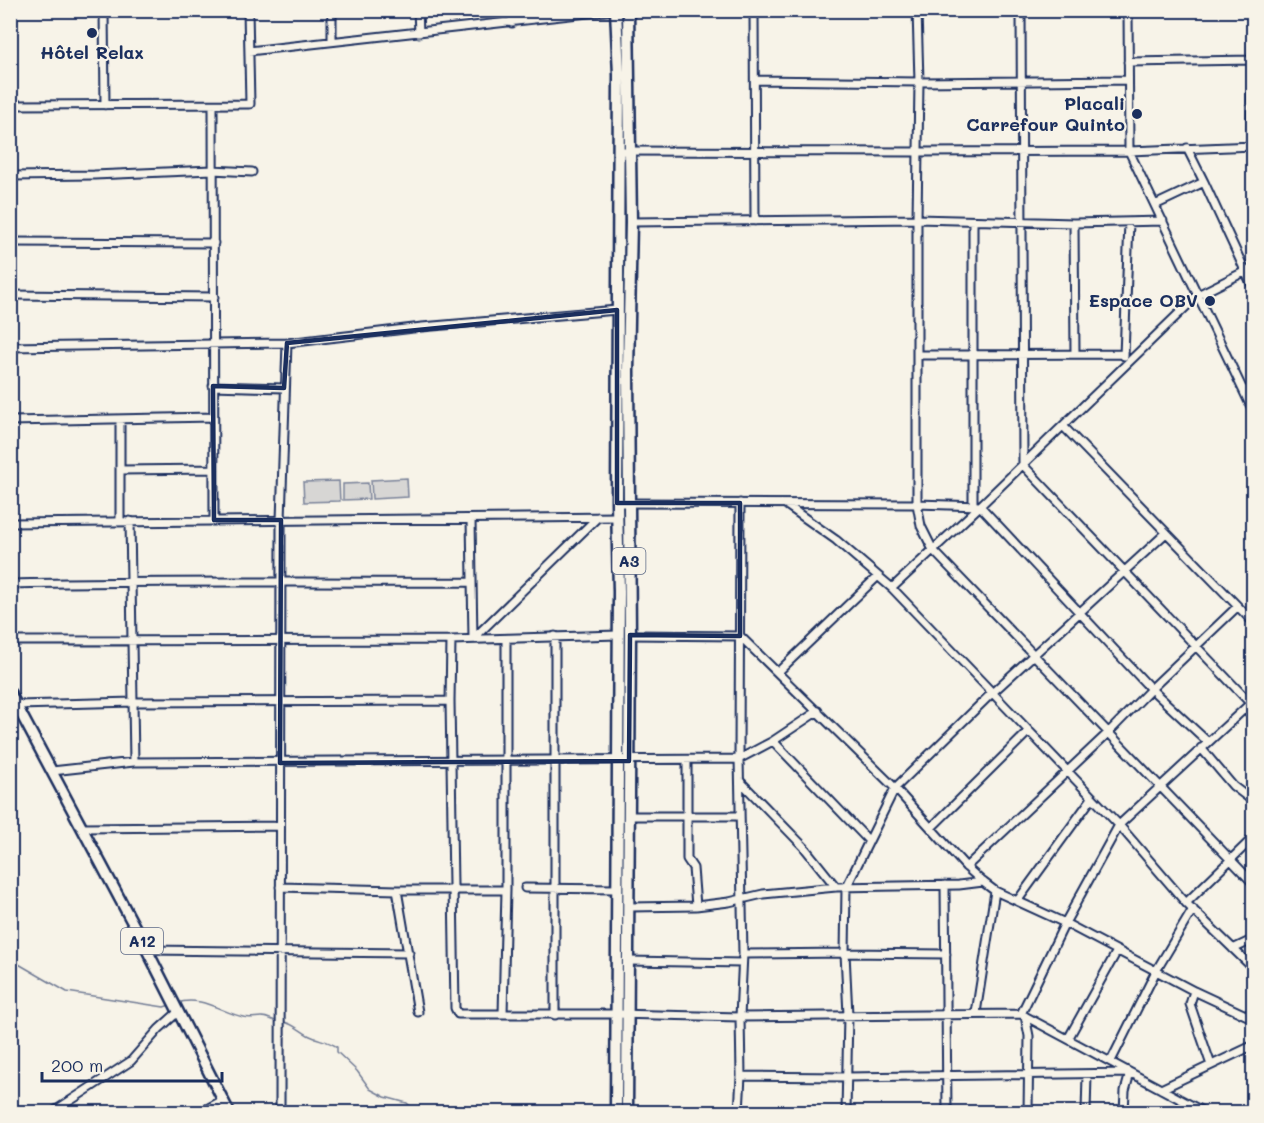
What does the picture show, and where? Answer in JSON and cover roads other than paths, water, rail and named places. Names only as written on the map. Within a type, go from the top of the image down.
[{"type":"highway","name":"A3","points":[[616,10],[624,151],[631,222],[623,503],[618,517],[618,635],[623,761],[629,816],[627,1113]]},
{"type":"highway","name":"A3","points":[[616,1113],[618,889],[630,635],[617,310],[628,10]]},
{"type":"main road","name":"A12","points":[[10,693],[147,950],[229,1113]]},
{"type":"street","points":[[104,10],[105,105]]},
{"type":"street","points":[[10,105],[250,104],[248,10]]},
{"type":"street","points":[[332,10],[332,41]]},
{"type":"street","points":[[418,10],[419,33]]},
{"type":"street","points":[[512,10],[512,23]]},
{"type":"street","points":[[249,51],[616,10]]},
{"type":"street","points":[[754,10],[755,221]]},
{"type":"street","points":[[917,10],[919,82],[917,504],[921,526],[933,550],[1254,884]]},
{"type":"street","points":[[1020,10],[1023,465],[1194,647],[1252,703],[1119,825],[1065,923],[1023,1015],[1029,1036],[1028,1113]]},
{"type":"street","points":[[1128,10],[1127,134],[1129,151],[1254,413]]},
{"type":"street","points":[[1253,10],[1252,146],[1254,164]]},
{"type":"street","points":[[1128,62],[1253,60]]},
{"type":"street","points":[[755,80],[919,82],[1128,80]]},
{"type":"street","points":[[213,105],[214,520]]},
{"type":"street","points":[[624,151],[1129,151],[1252,146]]},
{"type":"street","points":[[1187,148],[1254,290]]},
{"type":"street","points":[[10,176],[212,170],[252,172]]},
{"type":"street","points":[[1155,205],[1204,182]]},
{"type":"street","points":[[631,222],[917,219],[1074,223],[1163,221]]},
{"type":"street","points":[[973,221],[977,506],[1151,689],[1208,742]]},
{"type":"street","points":[[1124,367],[1129,222]]},
{"type":"street","points":[[1074,223],[1075,354]]},
{"type":"street","points":[[10,242],[214,243]]},
{"type":"street","points":[[892,588],[1198,295],[1254,267]]},
{"type":"street","points":[[10,295],[214,297]]},
{"type":"street","points":[[10,346],[286,343],[422,327],[617,310]]},
{"type":"street","points":[[280,1113],[279,702],[286,343]]},
{"type":"street","points":[[917,356],[1124,354]]},
{"type":"street","points":[[213,386],[284,388]]},
{"type":"street","points":[[1244,391],[1254,387]]},
{"type":"street","points":[[10,421],[213,417]]},
{"type":"street","points":[[120,419],[120,521]]},
{"type":"street","points":[[1063,426],[1254,623]]},
{"type":"street","points":[[120,470],[214,469]]},
{"type":"street","points":[[623,503],[977,506]]},
{"type":"street","points":[[739,1113],[743,954],[739,759],[740,503]]},
{"type":"street","points":[[785,504],[836,540],[892,588],[991,694],[1119,825],[1186,903],[1254,969]]},
{"type":"street","points":[[10,523],[130,520],[618,517]]},
{"type":"street","points":[[473,639],[598,518]]},
{"type":"street","points":[[471,519],[473,639]]},
{"type":"street","points":[[130,520],[134,762]]},
{"type":"street","points":[[846,1113],[848,1015],[846,888],[895,788],[991,694],[1166,533]]},
{"type":"street","points":[[778,672],[878,576]]},
{"type":"street","points":[[10,584],[131,581],[472,582]]},
{"type":"street","points":[[966,867],[1108,734],[1151,689],[1238,607]]},
{"type":"street","points":[[10,641],[451,640],[618,635]]},
{"type":"street","points":[[630,635],[740,636],[895,788],[966,867],[995,891],[1065,923],[1194,991],[1254,1019]]},
{"type":"street","points":[[555,636],[555,1015]]},
{"type":"street","points":[[503,1014],[506,890],[506,639]]},
{"type":"street","points":[[451,640],[455,1012],[465,1015],[616,1014],[740,1017],[976,1013],[1023,1015],[1204,1113]]},
{"type":"street","points":[[17,705],[134,702],[450,701]]},
{"type":"street","points":[[52,771],[134,762],[739,759],[773,741],[818,711]]},
{"type":"street","points":[[931,828],[1028,732]]},
{"type":"street","points":[[773,741],[868,840]]},
{"type":"street","points":[[1201,748],[1233,786],[1254,802]]},
{"type":"street","points":[[687,760],[687,859],[693,868],[696,906]]},
{"type":"street","points":[[741,782],[804,847],[836,887]]},
{"type":"street","points":[[1018,900],[1092,798]]},
{"type":"street","points":[[629,816],[740,816]]},
{"type":"street","points":[[83,828],[280,826]]},
{"type":"street","points":[[1186,903],[1254,837]]},
{"type":"street","points":[[630,908],[696,906],[763,894],[836,887],[983,882]]},
{"type":"street","points":[[945,885],[947,1113]]},
{"type":"street","points":[[280,887],[506,890]]},
{"type":"street","points":[[525,888],[618,889]]},
{"type":"street","points":[[397,890],[418,1012]]},
{"type":"street","points":[[976,1013],[995,891]]},
{"type":"street","points":[[1111,1061],[1156,971],[1193,909]]},
{"type":"street","points":[[1233,949],[1254,939]]},
{"type":"street","points":[[147,950],[409,953]]},
{"type":"street","points":[[1068,1039],[1117,951]]},
{"type":"street","points":[[743,954],[946,954]]},
{"type":"street","points":[[629,961],[742,963]]},
{"type":"street","points":[[1194,991],[1190,1004],[1211,1065]]},
{"type":"street","points":[[53,1113],[131,1061],[159,1029],[178,1012]]},
{"type":"street","points":[[1161,1089],[1254,1045]]},
{"type":"street","points":[[741,1076],[1130,1074]]},
{"type":"street","points":[[1124,1113],[1125,1091],[1130,1074]]},
{"type":"street","points":[[1086,1113],[1087,1075]]},
{"type":"street","points":[[201,1113],[223,1100]]},
{"type":"waterway","points":[[10,959],[67,992],[164,1007],[170,1005]]},
{"type":"waterway","points":[[177,1003],[194,1001],[243,1017],[264,1017],[276,1021]]},
{"type":"waterway","points":[[284,1022],[337,1047],[337,1052],[357,1071],[370,1089],[385,1097],[407,1103],[416,1112]]},
{"type":"place","name":"Hôtel Relax","points":[[92,33]]},
{"type":"place","name":"Placali Carrefour Quinto","points":[[1137,114]]},
{"type":"place","name":"Espace OBV","points":[[1210,301]]}]
